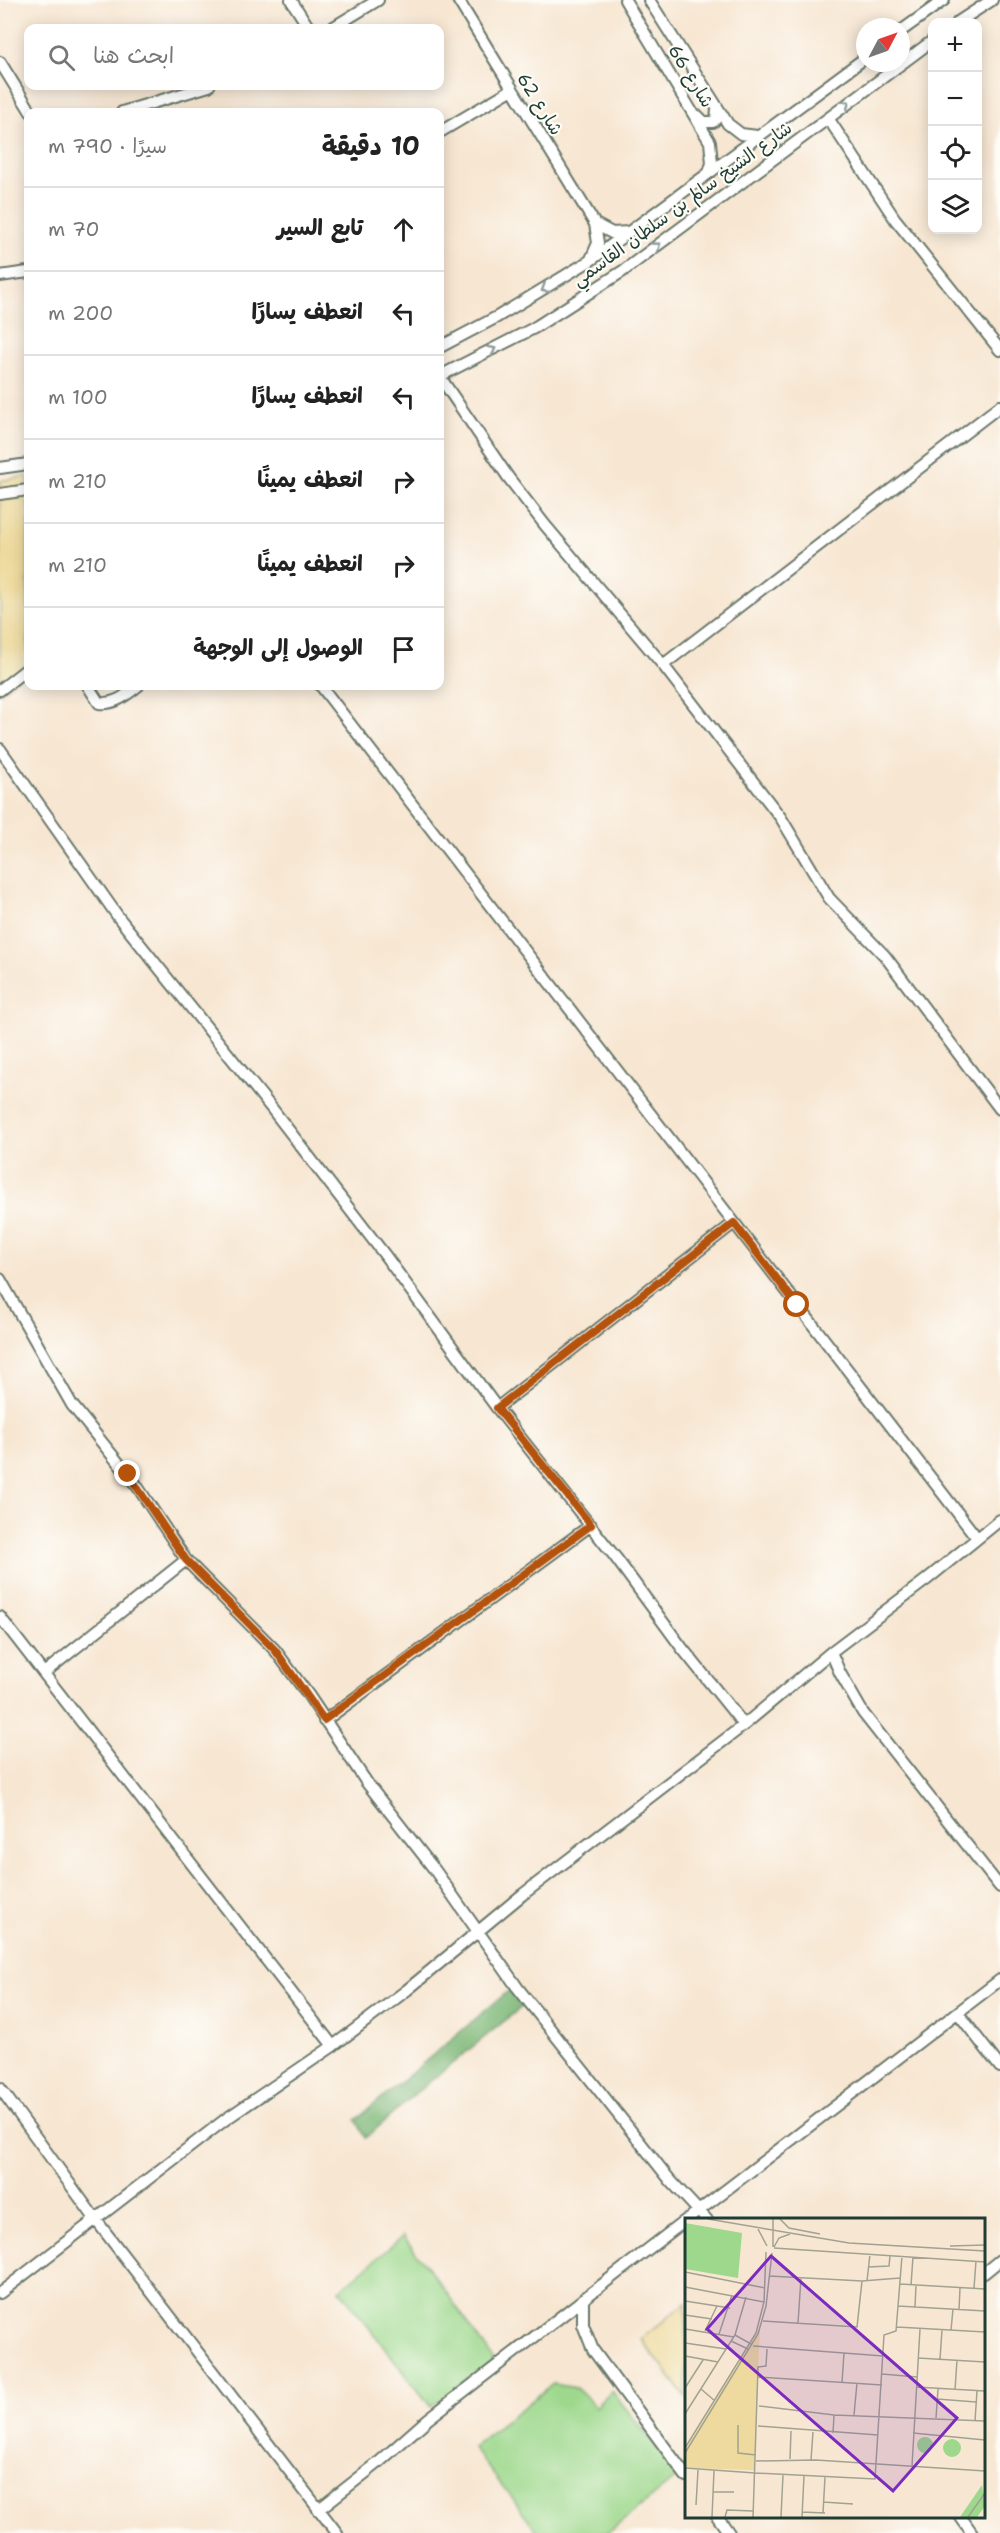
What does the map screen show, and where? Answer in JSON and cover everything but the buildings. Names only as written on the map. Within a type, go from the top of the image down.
[{"type":"street","points":[[291,0],[306,24]]},
{"type":"street","points":[[339,24],[378,0]]},
{"type":"street","name":"شارع 62","points":[[458,0],[595,224]]},
{"type":"street","name":"شارع 66","points":[[625,0],[710,142],[712,163],[708,173]]},
{"type":"street","name":"شارع 66","points":[[649,0],[717,110],[734,130],[741,134],[757,136]]},
{"type":"street","points":[[910,25],[944,0]]},
{"type":"street","points":[[964,18],[992,0]]},
{"type":"street","name":"شارع الشيخ سالم بن سلطان القاسمي","points":[[444,374],[534,328],[623,271],[928,45]]},
{"type":"street","points":[[0,62],[29,108]]},
{"type":"street","name":"شارع الشيخ سالم بن سلطان القاسمي","points":[[444,345],[497,317],[591,260],[856,64]]},
{"type":"street","points":[[135,108],[196,90]]},
{"type":"street","points":[[444,130],[511,90]]},
{"type":"street","points":[[688,104],[700,119],[708,123],[716,119],[717,110]]},
{"type":"street","points":[[828,118],[895,219],[1000,350]]},
{"type":"street","points":[[595,224],[612,233],[632,230]]},
{"type":"street","points":[[591,260],[598,243],[595,224]]},
{"type":"street","points":[[0,276],[24,273]]},
{"type":"street","points":[[444,382],[508,477],[545,525],[663,665],[781,818],[829,898],[890,962],[1000,1109]]},
{"type":"street","points":[[663,665],[1000,406]]},
{"type":"street","points":[[0,468],[24,465]]},
{"type":"street","points":[[0,495],[24,491]]},
{"type":"street","points":[[0,690],[24,671]]},
{"type":"street","points":[[91,690],[99,703],[108,704],[133,690]]},
{"type":"street","points":[[324,690],[977,1538]]},
{"type":"street","points":[[0,749],[119,918],[384,1254],[497,1408],[591,1525],[681,1648],[744,1725]]},
{"type":"street","points":[[497,1408],[734,1223]]},
{"type":"street","points":[[0,1278],[72,1405],[137,1486],[186,1560],[275,1650],[367,1783],[435,1869],[518,1987],[650,2155],[705,2218]]},
{"type":"street","points":[[0,2293],[226,2119],[333,2046],[407,1990],[567,1859],[744,1725],[831,1652],[1000,1520]]},
{"type":"street","points":[[324,1720],[591,1525]]},
{"type":"street","points":[[44,1673],[186,1560]]},
{"type":"street","points":[[0,1617],[333,2046]]},
{"type":"street","points":[[831,1652],[863,1713],[1000,1887]]},
{"type":"street","points":[[689,2218],[1000,1980]]},
{"type":"street","points":[[958,2013],[1000,2067]]},
{"type":"street","points":[[0,2088],[96,2220],[337,2533]]},
{"type":"street","points":[[318,2510],[378,2463],[428,2419],[685,2222]]},
{"type":"street","points":[[985,2272],[1000,2260]]},
{"type":"street","points":[[584,2299],[583,2325],[593,2350],[685,2473]]},
{"type":"street","points":[[718,2518],[729,2533]]},
{"type":"street","points":[[961,2518],[972,2533]]},
{"type":"green space","points":[[512,1988],[524,2005],[416,2093],[366,2138],[356,2120]]},
{"type":"green space","points":[[403,2236],[439,2282],[494,2360],[431,2407],[340,2290]]},
{"type":"green space","points":[[553,2384],[576,2388],[596,2407],[612,2391],[679,2475],[608,2533],[539,2533],[472,2447]]},
{"type":"sand","points":[[24,477],[24,673],[0,693],[0,481]]},
{"type":"sand","points":[[685,2304],[685,2396],[641,2339]]},
{"type":"route","points":[[128,1474],[186,1560],[275,1650],[324,1720],[591,1525],[497,1408],[734,1223],[797,1305]]}]
